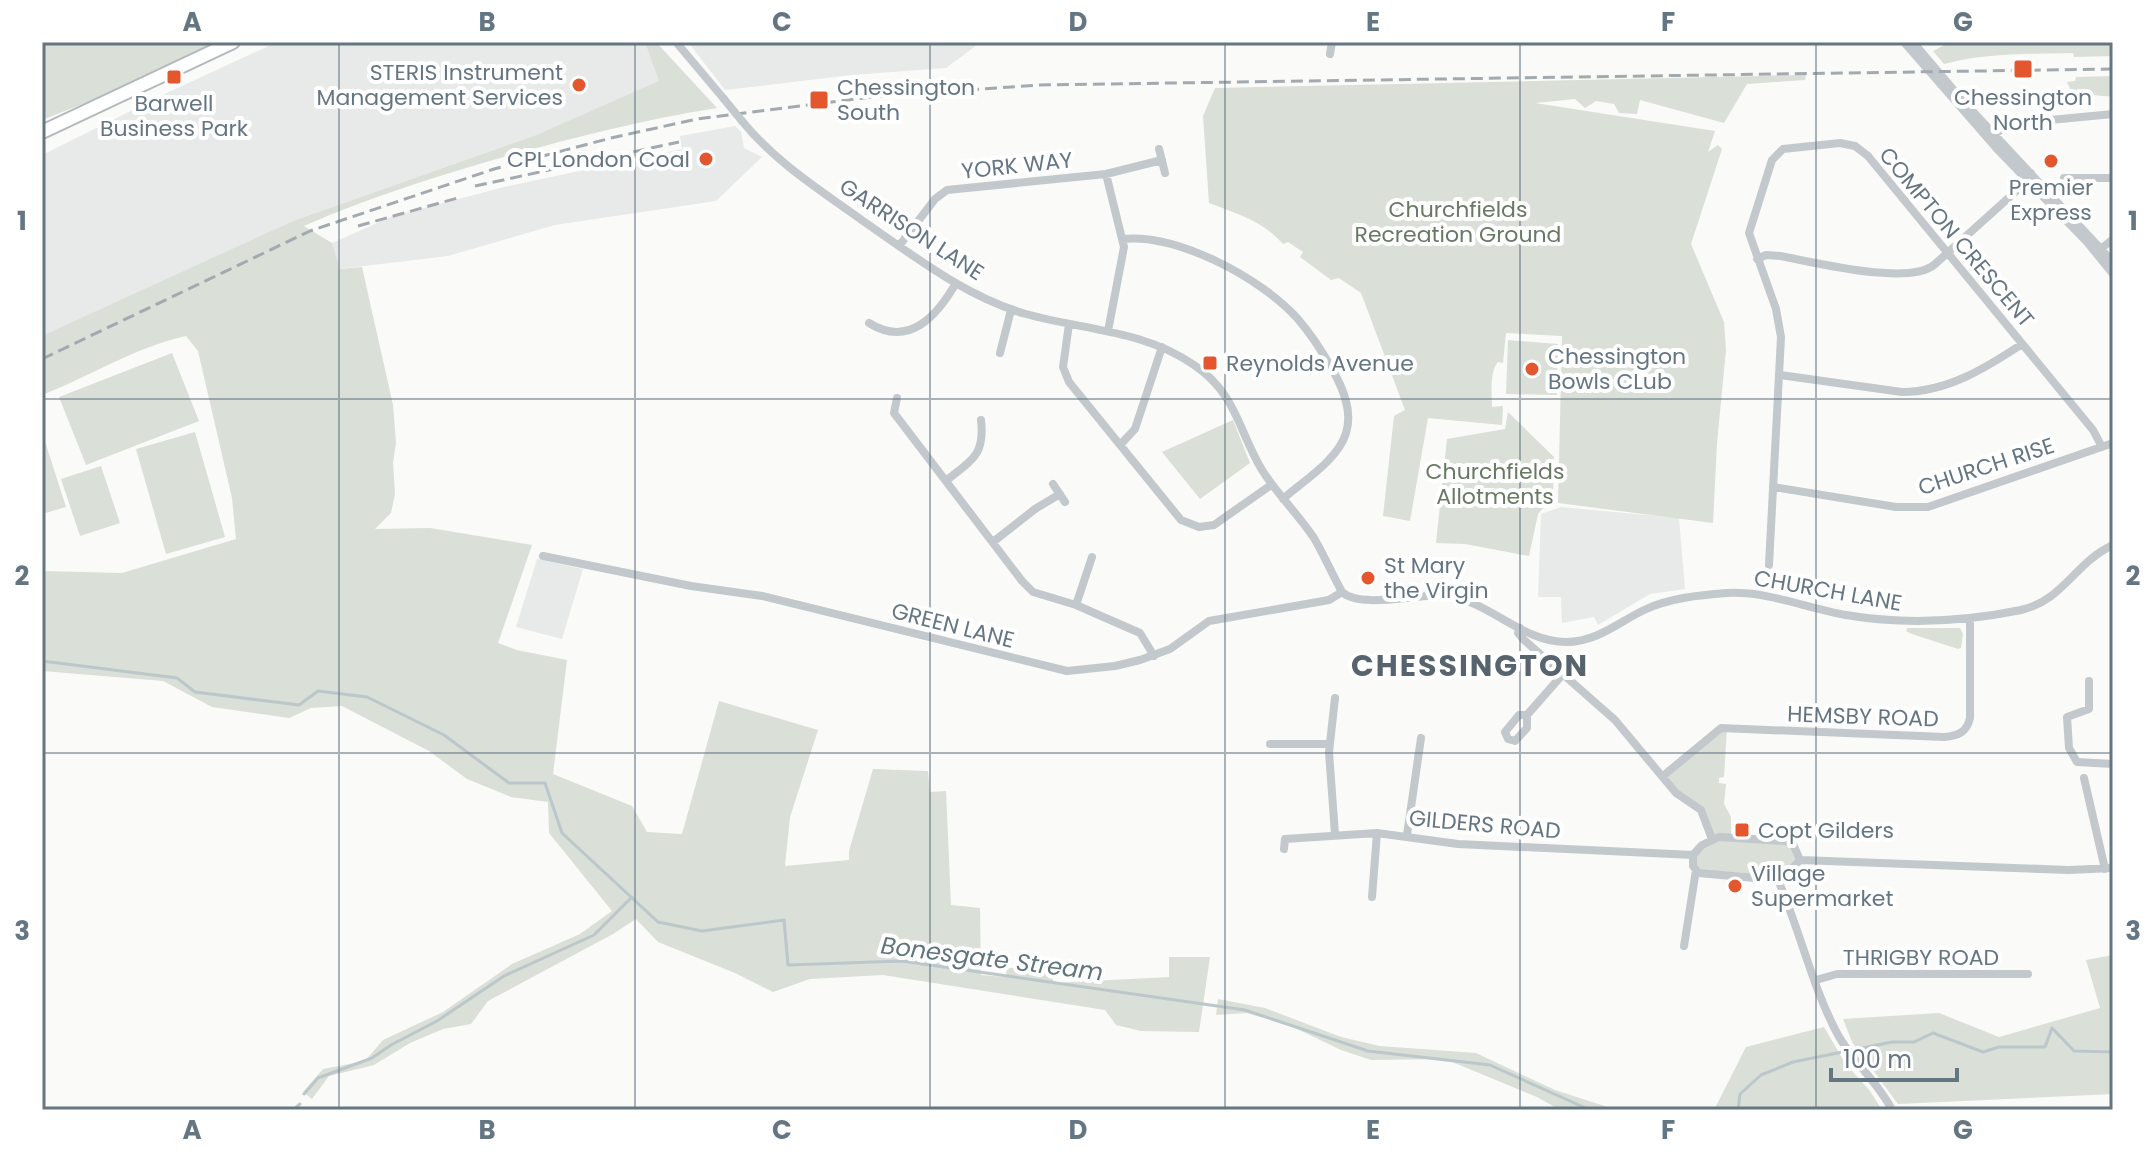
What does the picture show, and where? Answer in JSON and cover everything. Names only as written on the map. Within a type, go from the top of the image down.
[{"type":"highway","points":[[42,132],[225,44]]},
{"type":"street","name":"GARRISON LANE","points":[[676,42],[780,161],[956,283],[1011,310],[1108,331],[1162,347],[1194,365],[1229,399],[1252,453],[1271,485],[1315,540],[1342,592]]},
{"type":"street","points":[[1330,54],[1332,42]]},
{"type":"street","points":[[1904,42],[1999,151],[2113,262]]},
{"type":"street","points":[[1913,42],[2113,274]]},
{"type":"street","points":[[1994,135],[2008,124],[2113,114]]},
{"type":"street","name":"COMPTON CRESCENT","points":[[1769,565],[1780,326],[1749,233],[1774,156],[1792,147],[1840,143],[1855,146],[1868,156],[2093,430],[2102,447]]},
{"type":"street","points":[[1159,149],[1165,173]]},
{"type":"street","name":"YORK WAY","points":[[899,246],[935,199],[947,190],[1106,174],[1162,160]]},
{"type":"street","points":[[1106,174],[1124,247],[1108,331]]},
{"type":"street","points":[[1757,259],[1766,255],[1780,256],[1906,275],[1927,270],[2017,187],[2026,175]]},
{"type":"street","points":[[2064,178],[2113,178]]},
{"type":"street","points":[[1122,239],[1149,240],[1183,249],[1233,271],[1273,296],[1318,343],[1347,402],[1349,420],[1346,434],[1340,447],[1283,499]]},
{"type":"street","points":[[2102,248],[2113,239]]},
{"type":"street","points":[[869,323],[883,331],[920,325],[939,311],[956,283]]},
{"type":"street","points":[[1000,353],[1011,310]]},
{"type":"street","points":[[1069,324],[1063,367],[1069,382],[1181,520],[1199,527],[1214,525],[1271,485]]},
{"type":"street","points":[[1780,375],[1917,392],[1981,370],[2022,344]]},
{"type":"street","points":[[1120,445],[1135,429],[1162,347]]},
{"type":"street","points":[[897,398],[894,413],[1033,592],[1076,605],[1140,633],[1154,656]]},
{"type":"street","points":[[947,480],[974,458],[981,446],[981,420]]},
{"type":"street","name":"CHURCH RISE","points":[[1773,487],[1896,507],[1928,507],[2113,443]]},
{"type":"street","points":[[993,542],[1035,509],[1063,498],[1053,484]]},
{"type":"street","name":"CHURCH LANE","points":[[1342,592],[1357,600],[1433,595],[1456,598],[1537,637],[1572,642],[1601,634],[1662,603],[1723,594],[1757,594],[1846,615],[1929,623],[1970,619],[2048,601],[2089,559],[2113,545]]},
{"type":"street","name":"GREEN LANE","points":[[543,556],[691,586],[762,596],[1067,671],[1115,666],[1154,656],[1170,649],[1209,621],[1329,600],[1342,592]]},
{"type":"street","points":[[1076,605],[1092,557]]},
{"type":"street","name":"HEMSBY ROAD","points":[[1663,776],[1721,728],[1944,737],[1959,734],[1969,725],[1970,718],[1970,619]]},
{"type":"street","points":[[1520,628],[1519,636],[1615,720],[1684,800],[1701,810],[1712,839]]},
{"type":"street","points":[[1547,661],[1555,641]]},
{"type":"street","points":[[1527,715],[1563,674]]},
{"type":"street","points":[[2089,681],[2089,709],[2067,717],[2071,754],[2074,760],[2086,764],[2113,764]]},
{"type":"street","points":[[1335,698],[1329,744],[1335,834]]},
{"type":"street","points":[[1407,835],[1421,738]]},
{"type":"street","points":[[1270,744],[1282,748],[1329,744]]},
{"type":"street","points":[[1800,860],[2069,870],[2109,868],[2084,778]]},
{"type":"street","points":[[1283,828],[1284,849]]},
{"type":"street","points":[[1369,890],[1377,833]]},
{"type":"street","name":"GILDERS ROAD","points":[[1285,839],[1377,833],[1458,844],[1693,855]]},
{"type":"street","points":[[1684,946],[1696,870],[1693,855],[1698,848],[1712,839],[1786,841],[1793,844],[1800,860]]},
{"type":"street","points":[[1696,870],[1702,875],[1778,880],[1786,876],[1800,860]]},
{"type":"street","points":[[1778,880],[1839,1038],[1879,1087],[1892,1110]]},
{"type":"street","name":"THRIGBY ROAD","points":[[1816,980],[1837,974],[2028,974]]},
{"type":"shaded area","name":"Barwell Business Park","points":[[277,42],[645,42],[660,81],[536,135],[293,221],[43,337],[42,155]]},
{"type":"shaded area","points":[[688,42],[981,42],[946,68],[725,90]]},
{"type":"shaded area","points":[[735,126],[741,132],[744,148],[762,157],[716,201],[555,225],[448,256],[339,269],[332,243],[393,216],[504,187],[682,149],[680,136]]},
{"type":"shaded area","points":[[1561,507],[1679,518],[1685,589],[1650,594],[1598,625],[1594,617],[1562,623],[1561,597],[1538,597],[1541,514]]},
{"type":"shaded area","points":[[537,559],[583,569],[562,639],[516,627]]},
{"type":"green space","points":[[42,42],[215,42],[216,44],[42,120]]},
{"type":"green space","points":[[645,42],[656,42],[717,108],[637,123],[507,156],[379,196],[304,226],[332,243],[340,269],[362,267],[393,405],[396,443],[393,463],[395,494],[391,513],[375,529],[430,528],[532,545],[498,643],[567,660],[553,774],[632,806],[647,832],[682,834],[719,701],[818,730],[790,817],[785,866],[849,860],[873,769],[928,771],[930,792],[946,791],[951,905],[980,908],[981,975],[1006,977],[1007,968],[1053,967],[1053,983],[1169,977],[1169,957],[1210,957],[1199,1032],[1141,1031],[1116,1025],[1105,1010],[883,975],[810,979],[773,992],[658,942],[636,919],[488,1001],[471,1024],[443,1029],[410,1043],[374,1065],[329,1076],[312,1099],[303,1092],[323,1069],[365,1061],[383,1040],[443,1012],[512,964],[580,934],[612,911],[549,833],[548,802],[511,797],[467,779],[429,751],[342,706],[311,708],[289,718],[212,707],[163,681],[42,671],[42,571],[122,573],[236,539],[232,498],[198,351],[186,336],[131,354],[42,395],[42,336],[293,221],[536,135],[659,81]]},
{"type":"green space","points":[[1950,42],[2113,42],[2113,56],[2074,57],[2073,53],[2008,55],[1944,64],[1933,51]]},
{"type":"green space","name":"Churchfields Recreation Ground","points":[[1806,75],[1805,80],[1747,84],[1724,123],[1640,100],[1637,114],[1619,113],[1614,104],[1596,101],[1585,108],[1575,99],[1535,103],[1715,131],[1708,152],[1718,145],[1722,149],[1691,244],[1724,322],[1726,350],[1713,523],[1558,503],[1562,336],[1506,333],[1503,363],[1498,362],[1495,367],[1492,383],[1492,407],[1503,406],[1502,425],[1428,418],[1410,521],[1383,516],[1394,416],[1405,410],[1361,293],[1339,278],[1331,280],[1300,257],[1303,252],[1288,242],[1283,244],[1258,224],[1209,203],[1203,116],[1215,88]]},
{"type":"green space","points":[[2113,76],[2113,96],[2073,95],[2067,82],[2075,81],[2076,77]]},
{"type":"green space","name":"Chessington Bowls CLub","points":[[1508,340],[1558,344],[1557,395],[1506,394]]},
{"type":"green space","points":[[172,353],[199,421],[86,465],[59,397]]},
{"type":"green space","name":"Churchfields Allotments","points":[[1508,412],[1554,457],[1553,497],[1538,514],[1529,556],[1465,544],[1436,543],[1447,439],[1505,429]]},
{"type":"green space","points":[[1233,420],[1250,463],[1200,499],[1162,452]]},
{"type":"green space","points":[[42,432],[66,507],[42,514]]},
{"type":"green space","points":[[195,432],[225,537],[166,554],[136,449]]},
{"type":"green space","points":[[101,466],[120,523],[80,536],[61,479]]},
{"type":"green space","points":[[1907,628],[1960,628],[1963,634],[1961,648],[1912,634],[1906,631]]},
{"type":"green space","points":[[1727,728],[1724,777],[1719,778],[1719,783],[1726,784],[1724,804],[1731,817],[1731,837],[1786,841],[1800,860],[1778,880],[1702,875],[1692,861],[1712,839],[1706,818],[1663,776]]},
{"type":"green space","points":[[2113,955],[2113,1094],[1898,1104],[1852,1042],[1843,1019],[1939,1013],[1999,1037],[2100,1008],[2086,960]]},
{"type":"green space","points":[[1218,999],[1265,1008],[1341,1037],[1380,1046],[1476,1053],[1555,1090],[1617,1110],[1560,1110],[1537,1097],[1445,1059],[1371,1060],[1341,1050],[1293,1027],[1247,1013],[1216,1015]]},
{"type":"green space","points":[[1824,1027],[1845,1063],[1882,1110],[1714,1110],[1746,1047]]},
{"type":"waterway","name":"Bonesgate Stream","points":[[42,661],[177,678],[195,692],[299,705],[318,691],[367,697],[444,735],[509,783],[545,783],[562,833],[658,922],[702,931],[784,920],[788,965],[902,961],[1245,1010],[1368,1051],[1490,1065],[1590,1110]]},
{"type":"waterway","points":[[304,1094],[318,1078],[372,1058],[437,1021],[504,976],[594,935],[632,897]]},
{"type":"waterway","name":"Bonesgate Stream","points":[[1738,1110],[1740,1094],[1761,1075],[1793,1062],[1892,1042],[1914,1042],[1933,1033],[1983,1052],[1999,1047],[2045,1047],[2052,1028],[2074,1051],[2113,1052]]},
{"type":"waterway","points":[[293,1110],[300,1104]]},
{"type":"railway","points":[[42,359],[310,231],[494,169],[697,119],[880,96],[1039,85],[2113,69]]},
{"type":"railway","points":[[475,186],[679,142]]},
{"type":"railway","points":[[358,226],[461,197]]},
{"type":"place","name":"Chessington North","points":[[2023,69]]},
{"type":"place","name":"Barwell Business Park","points":[[174,77]]},
{"type":"place","name":"STERIS Instrument Management Services","points":[[579,85]]},
{"type":"place","name":"Chessington South","points":[[819,100]]},
{"type":"place","name":"CPL London Coal","points":[[706,159]]},
{"type":"place","name":"Premier Express","points":[[2051,161]]},
{"type":"place","name":"Reynolds Avenue","points":[[1210,363]]},
{"type":"place","name":"Chessington Bowls CLub","points":[[1532,369]]},
{"type":"place","name":"St Mary the Virgin","points":[[1368,578]]},
{"type":"place","name":"Copt Gilders","points":[[1742,830]]},
{"type":"place","name":"Village Supermarket","points":[[1735,886]]},
{"type":"district","name":"CHESSINGTON","points":[[1470,666]]}]
